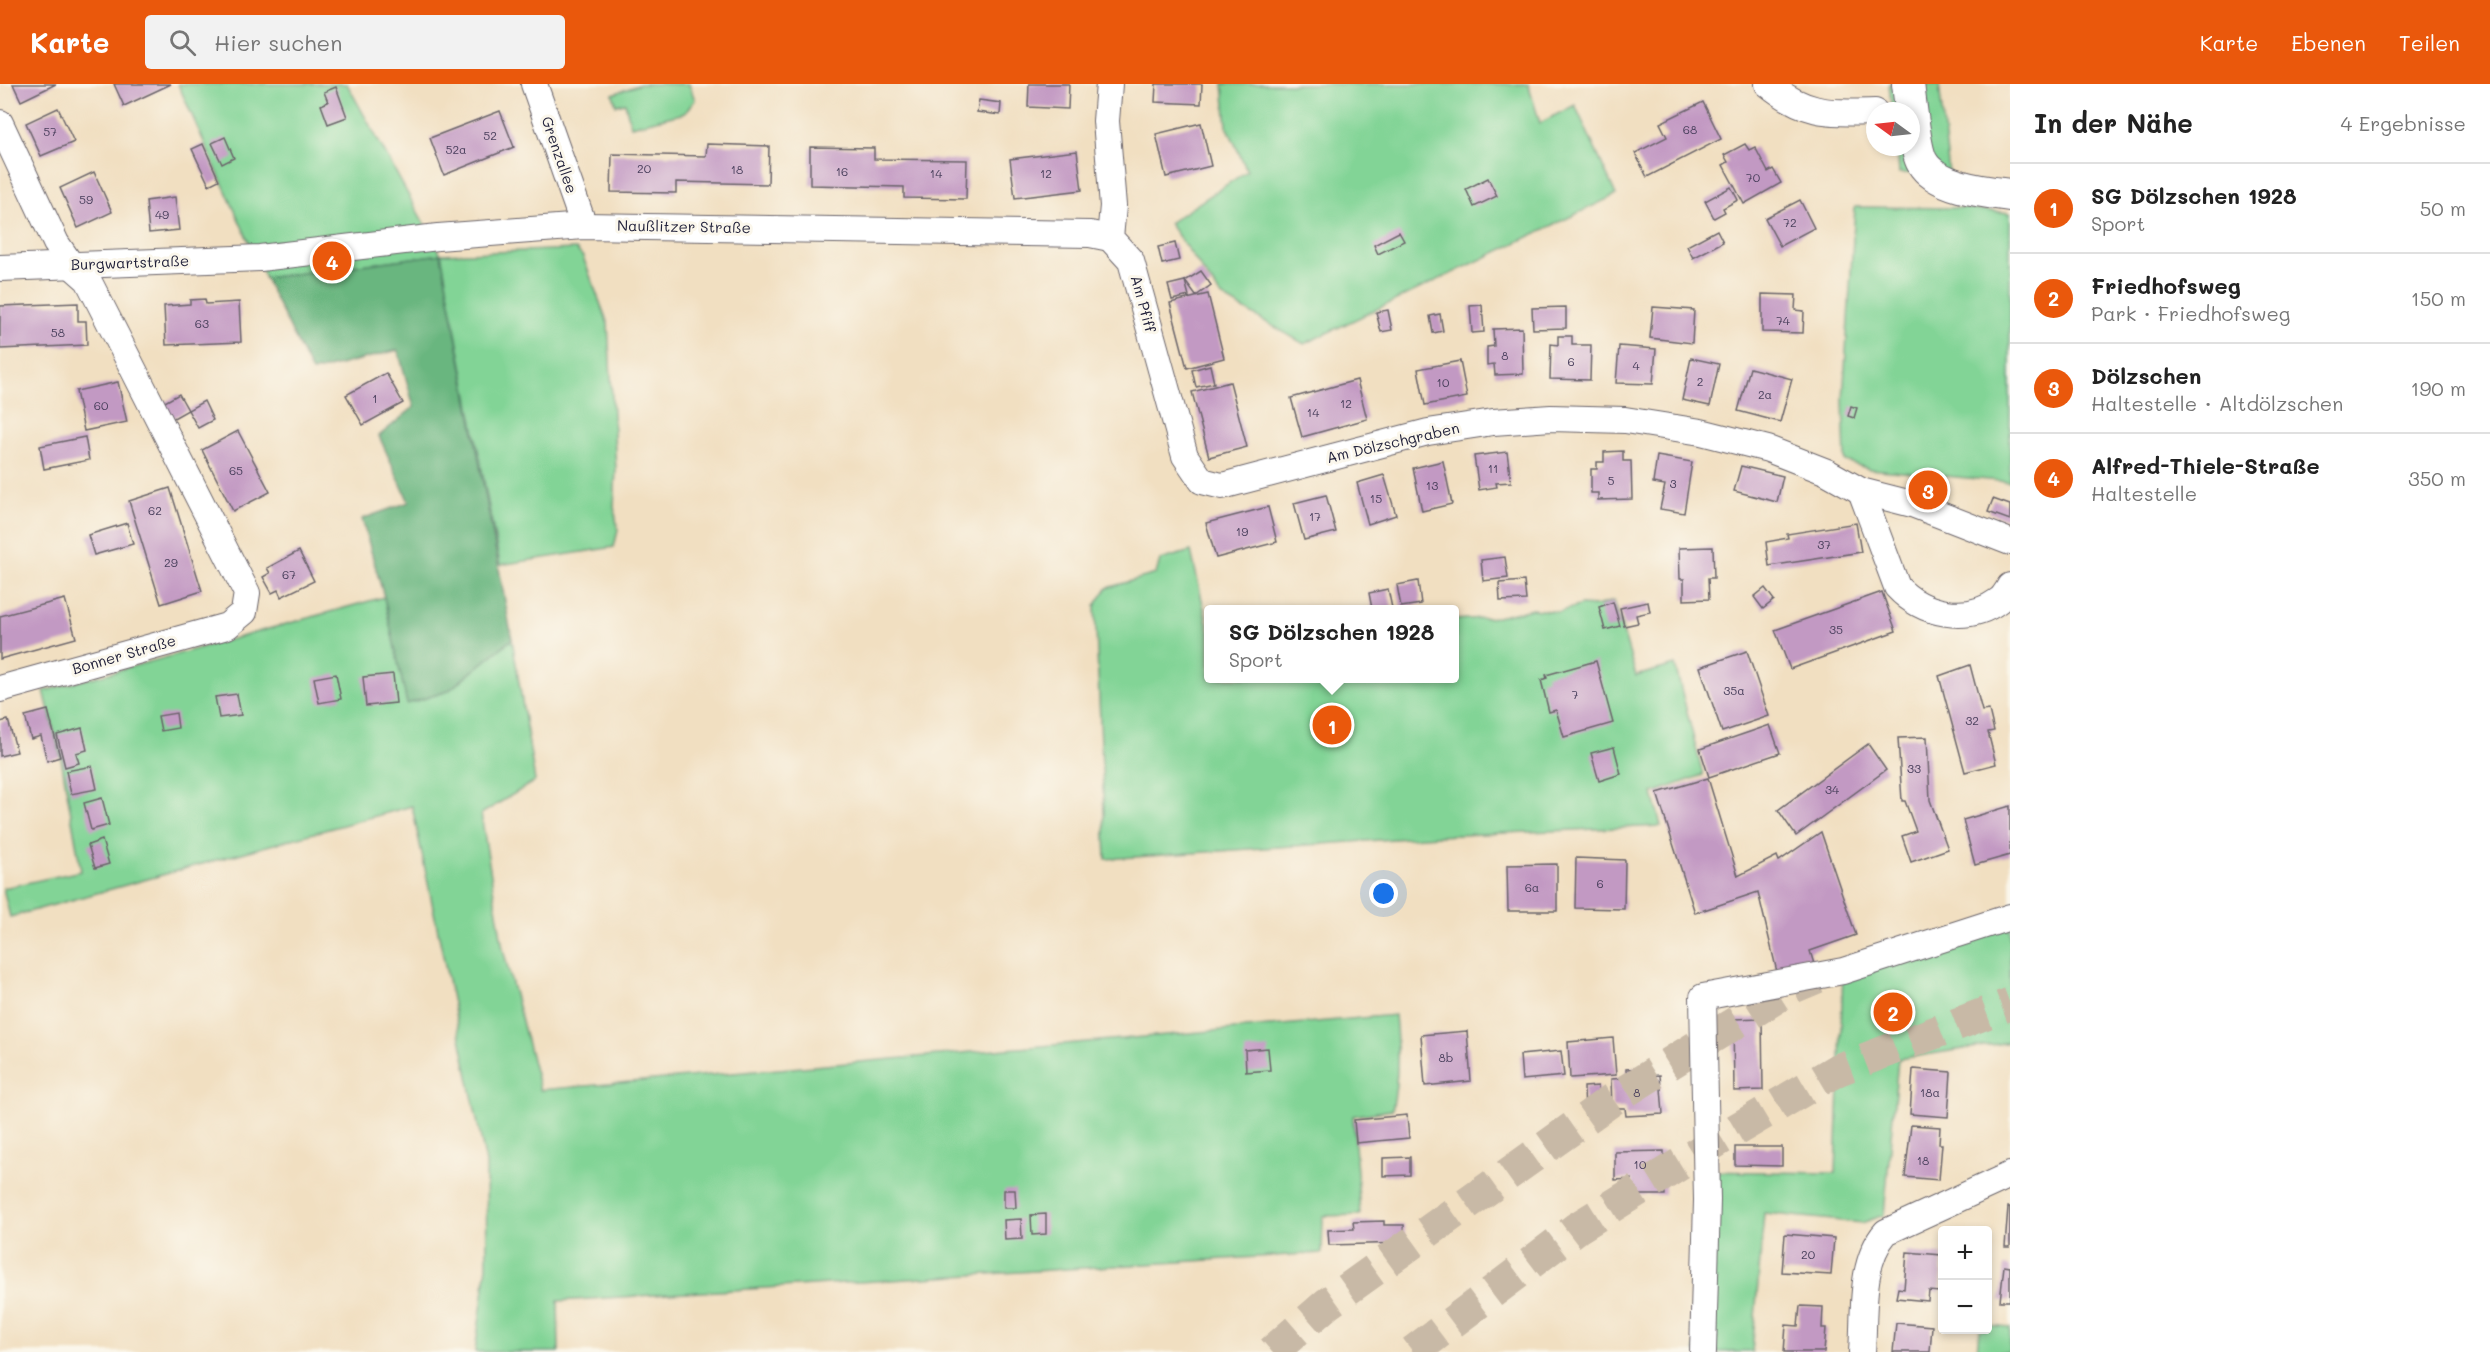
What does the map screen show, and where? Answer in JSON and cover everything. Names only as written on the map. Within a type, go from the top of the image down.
[{"type":"street","name":"Grenzallee","points":[[534,84],[584,226]]},
{"type":"street","points":[[1109,84],[1106,121],[1113,206],[1110,238]]},
{"type":"street","points":[[1768,84],[1787,100],[1805,108],[1841,113],[1866,112]]},
{"type":"street","points":[[1908,84],[1910,102]]},
{"type":"street","points":[[0,123],[57,243],[71,265]]},
{"type":"street","points":[[1920,156],[1921,161],[1932,172],[1966,190],[2010,195]]},
{"type":"street","name":"Naußlitzer Straße","points":[[260,258],[438,237],[584,226],[1090,234],[1110,238]]},
{"type":"street","name":"Am Pfiff","points":[[1110,238],[1131,261],[1185,456]]},
{"type":"street","name":"Burgwartstraße","points":[[0,268],[260,258]]},
{"type":"street","name":"Bonner Straße","points":[[0,689],[227,626],[244,612],[247,593],[88,280],[71,265]]},
{"type":"street","name":"Am Dölzschgraben","points":[[1185,456],[1202,481],[1222,486],[1428,432],[1492,422],[1539,419],[1615,420],[1701,432],[1768,449],[1827,472],[1861,491],[1912,504],[2010,542]]},
{"type":"street","points":[[1861,491],[1897,587],[1908,599],[1925,609],[1950,614],[1977,610],[1999,601],[2010,586]]},
{"type":"street","points":[[1703,1352],[1707,1200],[1703,997],[1843,971],[2010,917]]},
{"type":"street","points":[[1862,1352],[1867,1276],[1875,1245],[1886,1232],[2010,1175]]},
{"type":"green space","points":[[178,84],[347,84],[441,254],[265,278]]},
{"type":"green space","points":[[640,84],[689,84],[695,100],[685,113],[631,126],[625,103],[616,105],[613,94]]},
{"type":"green space","points":[[1223,84],[1528,84],[1540,123],[1575,105],[1616,195],[1304,344],[1221,296],[1169,223],[1247,171],[1227,126]]},
{"type":"green space","points":[[1889,84],[1939,84],[1949,174],[1899,173],[1898,156],[1920,156],[1920,102],[1891,102]]},
{"type":"green space","points":[[1855,207],[1962,208],[2010,213],[2010,482],[1869,469],[1845,461],[1843,400]]},
{"type":"green space","points":[[576,249],[583,257],[608,324],[616,470],[614,507],[618,530],[614,547],[500,565],[441,254]]},
{"type":"green space","points":[[441,254],[512,639],[448,691],[407,704],[384,597],[362,519],[409,502],[379,436],[414,407],[398,350],[312,372],[265,278]]},
{"type":"green space","points":[[1191,551],[1204,609],[1204,683],[1459,683],[1459,620],[1497,617],[1532,609],[1559,612],[1581,605],[1596,606],[1614,601],[1636,676],[1675,665],[1703,775],[1653,793],[1661,826],[1438,836],[1106,859],[1095,606],[1107,588],[1156,574],[1160,560]]},
{"type":"green space","points":[[384,597],[407,703],[448,691],[512,639],[535,781],[481,814],[503,949],[540,1090],[1395,1015],[1397,1063],[1392,1110],[1353,1116],[1360,1215],[1323,1216],[1322,1253],[558,1301],[559,1352],[475,1352],[487,1266],[486,1163],[412,806],[10,917],[3,888],[81,871],[61,758],[44,691]]},
{"type":"green space","points":[[2010,917],[2010,1042],[1898,1059],[1884,1215],[1862,1223],[1764,1213],[1752,1352],[1695,1352],[1698,1171],[1836,1173],[1843,971]]},
{"type":"green space","points":[[1992,1326],[2010,1328],[2010,1352],[1977,1352],[1979,1334],[1992,1334]]},
{"type":"building","points":[[13,84],[56,84],[21,101]]},
{"type":"building","points":[[114,84],[171,84],[124,106]]},
{"type":"building","points":[[1029,84],[1069,84],[1068,109],[1028,107]]},
{"type":"building","points":[[1156,84],[1202,84],[1201,104],[1155,102]]},
{"type":"building","points":[[336,87],[347,117],[328,124],[321,105],[328,102],[324,92]]},
{"type":"building","points":[[979,100],[1001,103],[1000,115],[977,112]]},
{"type":"building","points":[[1703,102],[1721,139],[1647,177],[1635,153],[1667,137],[1660,123]]},
{"type":"building","points":[[58,108],[74,142],[41,156],[26,123]]},
{"type":"building","points":[[500,111],[514,147],[444,175],[430,138]]},
{"type":"building","points":[[1201,123],[1211,166],[1166,177],[1156,134]]},
{"type":"building","points":[[225,137],[234,158],[222,164],[212,143]]},
{"type":"building","points":[[203,144],[219,180],[209,185],[192,149]]},
{"type":"building","points":[[707,144],[769,146],[768,184],[676,182],[676,193],[611,192],[612,154],[706,156]]},
{"type":"building","points":[[1745,144],[1749,150],[1755,147],[1768,172],[1773,169],[1781,183],[1744,204],[1723,165],[1728,162],[1724,155]]},
{"type":"building","points":[[810,147],[874,148],[874,159],[967,160],[966,199],[904,198],[904,187],[810,185]]},
{"type":"building","points":[[1077,151],[1082,190],[1015,198],[1010,159]]},
{"type":"building","points":[[94,172],[112,212],[78,228],[60,188]]},
{"type":"building","points":[[1488,178],[1497,196],[1474,207],[1466,189]]},
{"type":"building","points":[[1731,187],[1738,200],[1723,208],[1725,212],[1714,218],[1705,201]]},
{"type":"building","points":[[175,197],[179,230],[149,233],[146,201]]},
{"type":"building","points":[[1800,200],[1814,228],[1780,246],[1765,218]]},
{"type":"building","points":[[1717,230],[1723,242],[1693,258],[1687,246]]},
{"type":"building","points":[[1399,232],[1404,241],[1378,254],[1374,245]]},
{"type":"building","points":[[1175,243],[1179,260],[1162,264],[1158,247]]},
{"type":"building","points":[[1201,271],[1211,285],[1196,296],[1185,281]]},
{"type":"building","points":[[1185,281],[1189,296],[1172,300],[1168,285]]},
{"type":"building","points":[[1208,294],[1224,358],[1187,368],[1170,303]]},
{"type":"building","points":[[1762,294],[1796,295],[1795,310],[1804,311],[1803,333],[1762,332]]},
{"type":"building","points":[[205,299],[206,304],[239,302],[241,342],[166,345],[164,306],[190,304],[190,300]]},
{"type":"building","points":[[78,303],[78,321],[86,321],[87,345],[0,349],[0,306]]},
{"type":"building","points":[[1482,305],[1484,332],[1472,333],[1470,306]]},
{"type":"building","points":[[1566,307],[1566,328],[1533,329],[1532,308]]},
{"type":"building","points":[[1653,307],[1694,310],[1692,343],[1650,338]]},
{"type":"building","points":[[1388,310],[1392,330],[1381,332],[1376,312]]},
{"type":"building","points":[[1440,314],[1443,331],[1433,333],[1430,316]]},
{"type":"building","points":[[1522,328],[1523,374],[1495,375],[1494,364],[1487,365],[1487,347],[1494,346],[1493,329]]},
{"type":"building","points":[[1558,336],[1572,336],[1572,345],[1591,345],[1590,380],[1550,379],[1551,344],[1558,345]]},
{"type":"building","points":[[1619,346],[1656,349],[1653,384],[1616,383]]},
{"type":"building","points":[[1691,358],[1719,364],[1710,406],[1682,400]]},
{"type":"building","points":[[1460,361],[1467,397],[1425,405],[1418,369]]},
{"type":"building","points":[[1210,365],[1214,383],[1196,387],[1192,370]]},
{"type":"building","points":[[1750,368],[1792,379],[1780,422],[1738,411]]},
{"type":"building","points":[[386,373],[403,403],[363,425],[346,395]]},
{"type":"building","points":[[1357,380],[1367,419],[1302,437],[1291,398]]},
{"type":"building","points":[[118,382],[127,422],[84,431],[76,391]]},
{"type":"building","points":[[1230,382],[1247,447],[1209,457],[1192,392]]},
{"type":"building","points":[[179,394],[188,410],[172,419],[163,403]]},
{"type":"building","points":[[204,401],[213,420],[198,428],[188,410]]},
{"type":"building","points":[[1851,406],[1857,408],[1854,418],[1848,416]]},
{"type":"building","points":[[238,431],[270,492],[233,511],[202,450]]},
{"type":"building","points":[[85,437],[89,460],[44,469],[40,446]]},
{"type":"building","points":[[1623,451],[1623,461],[1631,461],[1632,499],[1598,500],[1598,493],[1591,493],[1591,469],[1597,469],[1597,462],[1604,462],[1604,452]]},
{"type":"building","points":[[1507,452],[1511,482],[1496,483],[1497,487],[1479,490],[1474,456]]},
{"type":"building","points":[[1657,456],[1692,462],[1684,513],[1660,509],[1665,485],[1653,483]]},
{"type":"building","points":[[1443,461],[1452,504],[1422,511],[1413,468]]},
{"type":"building","points":[[1741,466],[1783,476],[1777,502],[1734,491]]},
{"type":"building","points":[[1384,475],[1396,515],[1368,524],[1357,483]]},
{"type":"building","points":[[170,488],[202,591],[161,604],[129,501]]},
{"type":"building","points":[[1326,495],[1336,532],[1304,540],[1294,503]]},
{"type":"building","points":[[1993,499],[2010,505],[2010,520],[1988,512]]},
{"type":"building","points":[[1268,507],[1277,542],[1216,558],[1206,523]]},
{"type":"building","points":[[127,523],[133,544],[94,555],[88,535]]},
{"type":"building","points":[[1856,523],[1861,552],[1769,566],[1766,542],[1788,538],[1787,534]]},
{"type":"building","points":[[1713,547],[1714,578],[1708,578],[1709,599],[1684,600],[1684,579],[1680,579],[1679,548]]},
{"type":"building","points":[[299,551],[314,581],[281,597],[278,590],[272,593],[263,577],[270,573],[267,568]]},
{"type":"building","points":[[1505,557],[1508,578],[1483,581],[1481,560]]},
{"type":"building","points":[[1418,581],[1421,604],[1401,605],[1397,585]]},
{"type":"building","points":[[1524,581],[1526,600],[1500,601],[1499,583]]},
{"type":"building","points":[[1765,588],[1774,600],[1763,609],[1754,597]]},
{"type":"building","points":[[1388,589],[1391,605],[1371,605],[1369,593]]},
{"type":"building","points":[[1882,592],[1896,631],[1790,669],[1775,630]]},
{"type":"building","points":[[65,599],[76,638],[0,659],[0,616]]},
{"type":"building","points":[[1613,602],[1620,626],[1605,630],[1599,607]]},
{"type":"building","points":[[1648,602],[1650,612],[1636,615],[1638,623],[1624,626],[1620,608]]},
{"type":"building","points":[[1747,651],[1769,716],[1722,732],[1700,667]]},
{"type":"building","points":[[1596,661],[1613,723],[1564,737],[1556,710],[1549,712],[1541,680],[1547,678],[1546,675]]},
{"type":"building","points":[[1970,665],[1982,711],[1989,710],[1994,731],[1988,732],[1996,764],[1965,772],[1939,676]]},
{"type":"building","points":[[336,674],[341,699],[319,703],[314,678]]},
{"type":"building","points":[[393,674],[396,703],[366,706],[363,677]]},
{"type":"building","points":[[237,694],[241,715],[219,718],[215,697]]},
{"type":"building","points":[[48,710],[60,757],[47,761],[41,736],[31,739],[25,716]]},
{"type":"building","points":[[176,713],[178,728],[161,731],[158,716]]},
{"type":"building","points":[[8,720],[17,752],[0,756],[0,722]]},
{"type":"building","points":[[1770,725],[1780,753],[1709,777],[1700,749]]},
{"type":"building","points":[[82,728],[87,750],[76,753],[79,763],[65,767],[57,735]]},
{"type":"building","points":[[1927,737],[1930,800],[1948,849],[1911,862],[1902,836],[1916,831],[1905,801],[1902,801],[1898,738]]},
{"type":"building","points":[[1868,744],[1886,770],[1796,836],[1778,810]]},
{"type":"building","points":[[1614,747],[1621,774],[1599,781],[1591,753]]},
{"type":"building","points":[[92,766],[97,789],[71,794],[66,771]]},
{"type":"building","points":[[1708,778],[1738,876],[1777,856],[1779,861],[1821,832],[1856,935],[1810,951],[1815,967],[1777,972],[1758,892],[1695,913],[1657,793]]},
{"type":"building","points":[[102,798],[109,825],[91,830],[84,803]]},
{"type":"building","points":[[2010,806],[2010,855],[1975,865],[1963,820]]},
{"type":"building","points":[[102,840],[109,864],[95,868],[88,845]]},
{"type":"building","points":[[1576,858],[1625,860],[1624,909],[1575,908]]},
{"type":"building","points":[[1557,864],[1557,911],[1508,911],[1507,865]]},
{"type":"building","points":[[1762,1018],[1763,1090],[1734,1091],[1733,1019]]},
{"type":"building","points":[[1467,1031],[1471,1081],[1425,1086],[1421,1035]]},
{"type":"building","points":[[1613,1038],[1616,1075],[1570,1078],[1568,1042]]},
{"type":"building","points":[[1268,1048],[1270,1070],[1246,1072],[1245,1050]]},
{"type":"building","points":[[1561,1051],[1564,1076],[1522,1080],[1520,1055]]},
{"type":"building","points":[[1643,1068],[1644,1076],[1660,1075],[1663,1114],[1626,1116],[1625,1108],[1612,1108],[1611,1079],[1626,1078],[1626,1069]]},
{"type":"building","points":[[1913,1069],[1951,1072],[1948,1117],[1910,1114]]},
{"type":"building","points":[[1598,1086],[1600,1115],[1585,1115],[1584,1087]]},
{"type":"building","points":[[1407,1115],[1409,1138],[1356,1143],[1354,1120]]},
{"type":"building","points":[[1911,1125],[1940,1127],[1939,1144],[1942,1144],[1939,1180],[1905,1177]]},
{"type":"building","points":[[1735,1147],[1782,1147],[1782,1166],[1735,1165]]},
{"type":"building","points":[[1664,1151],[1665,1195],[1632,1195],[1632,1179],[1615,1180],[1615,1152]]},
{"type":"building","points":[[1410,1157],[1410,1175],[1383,1176],[1383,1158]]},
{"type":"building","points":[[1004,1190],[1015,1190],[1016,1208],[1004,1208]]},
{"type":"building","points":[[2008,1207],[2010,1207],[2010,1247],[2005,1247]]},
{"type":"building","points":[[1046,1214],[1046,1234],[1032,1235],[1031,1215]]},
{"type":"building","points":[[1021,1219],[1022,1239],[1005,1240],[1004,1220]]},
{"type":"building","points":[[1384,1221],[1384,1225],[1404,1225],[1405,1243],[1329,1245],[1328,1230],[1354,1229],[1353,1222]]},
{"type":"building","points":[[1785,1234],[1834,1238],[1831,1275],[1782,1272]]},
{"type":"building","points":[[1907,1252],[1938,1255],[1938,1292],[1929,1291],[1928,1301],[1896,1298],[1898,1288],[1904,1289]]},
{"type":"building","points":[[2004,1266],[2010,1267],[2010,1301],[2000,1301]]},
{"type":"building","points":[[1800,1306],[1823,1307],[1822,1328],[1826,1328],[1824,1352],[1784,1352],[1786,1325],[1798,1326]]},
{"type":"building","points":[[1896,1323],[1932,1326],[1930,1352],[1893,1352]]},
{"type":"tunnel","points":[[1272,1352],[1327,1304],[1613,1099],[1791,988],[1817,977]]},
{"type":"tunnel","points":[[1413,1352],[1577,1228],[1837,1070],[2010,1004]]},
{"type":"place","name":"Alfred-Thiele-Straße","points":[[332,261]]},
{"type":"place","name":"Dölzschen","points":[[1928,490]]},
{"type":"place","name":"SG Dölzschen 1928","points":[[1332,725]]},
{"type":"place","name":"Friedhofsweg","points":[[1893,1012]]}]
